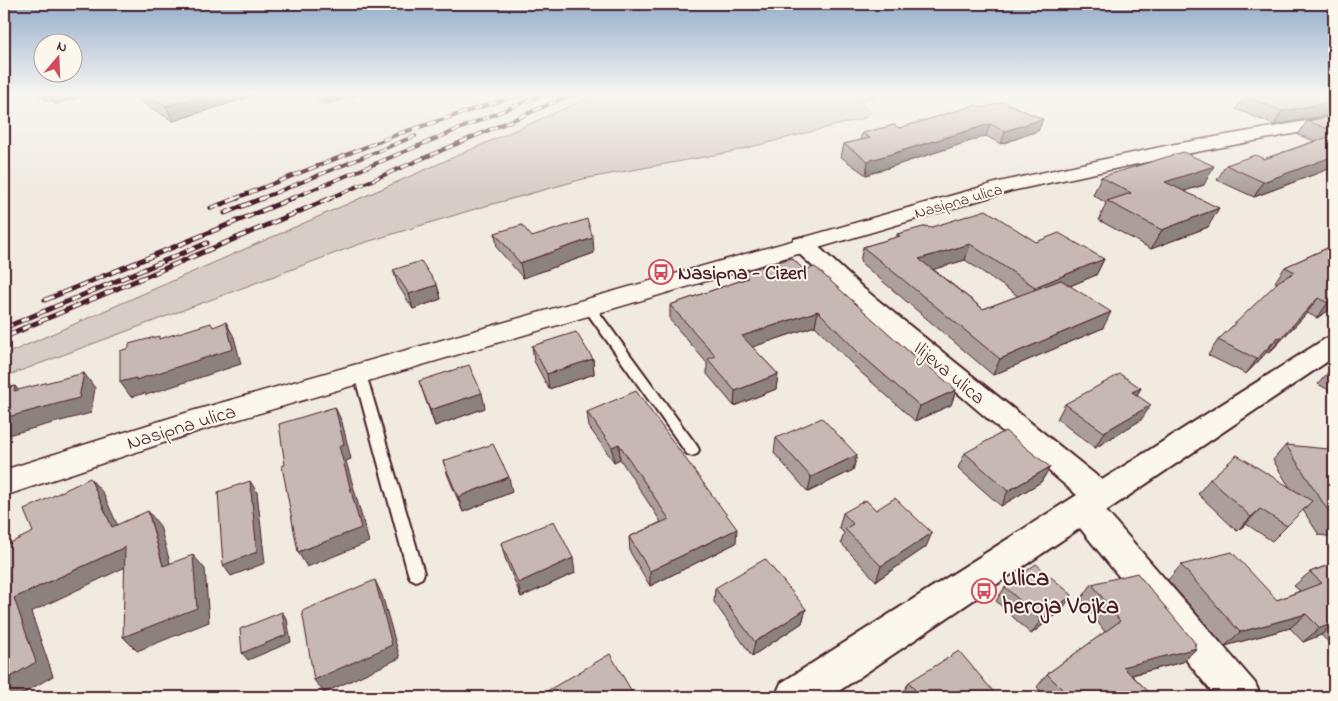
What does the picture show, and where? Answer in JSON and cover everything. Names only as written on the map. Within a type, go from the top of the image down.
[{"type":"street","name":"Nasipna ulica","points":[[4,483],[192,422],[802,244],[1016,184],[1168,151],[1297,128]]},
{"type":"street","name":"Ilijeva ulica","points":[[802,244],[1091,502],[1241,697]]},
{"type":"street","points":[[795,697],[1334,345]]},
{"type":"lane","points":[[589,307],[692,450]]},
{"type":"lane","points":[[360,374],[416,573]]},
{"type":"shaded area","points":[[521,128],[827,128],[731,152],[583,179],[475,209],[357,245],[4,377],[4,355]]},
{"type":"building","points":[[883,128],[978,128],[868,161],[844,144],[870,138],[862,133]]},
{"type":"building","points":[[998,128],[1015,128],[1005,131]]},
{"type":"building","points":[[1334,135],[1334,156],[1263,182],[1226,165],[1255,155],[1264,159]]},
{"type":"building","points":[[1183,152],[1214,166],[1165,182],[1219,208],[1162,230],[1107,201],[1131,193],[1101,177]]},
{"type":"building","points":[[986,210],[1036,242],[1059,233],[1104,259],[1035,287],[970,244],[919,259],[983,309],[1061,280],[1111,312],[1000,359],[863,247],[900,236],[897,234],[927,226],[929,228]]},
{"type":"building","points":[[587,219],[593,238],[520,263],[495,233],[522,225],[532,237]]},
{"type":"building","points":[[1334,245],[1334,300],[1328,303],[1318,298],[1281,338],[1278,337],[1257,359],[1218,340],[1279,281],[1295,272],[1285,267]]},
{"type":"building","points":[[792,258],[804,270],[815,267],[917,359],[919,358],[956,390],[920,406],[859,353],[818,311],[742,336],[778,374],[735,391],[708,359],[716,356],[670,305],[748,278],[742,272]]},
{"type":"building","points":[[421,261],[437,285],[409,294],[393,270]]},
{"type":"building","points":[[226,322],[233,349],[136,380],[136,378],[120,382],[120,351],[129,348],[129,344],[159,336],[159,339],[211,323],[213,327]]},
{"type":"building","points":[[576,332],[593,359],[547,374],[532,346]]},
{"type":"building","points":[[469,365],[482,393],[430,410],[419,381]]},
{"type":"building","points":[[84,373],[79,398],[4,418],[4,384],[8,382],[7,388],[15,386],[14,391]]},
{"type":"building","points":[[1120,374],[1141,388],[1132,392],[1151,405],[1104,432],[1065,404]]},
{"type":"building","points":[[636,391],[737,529],[650,571],[629,537],[669,519],[619,444],[612,447],[587,412]]},
{"type":"building","points":[[335,407],[344,444],[339,446],[361,528],[298,552],[282,466],[285,465],[279,424]]},
{"type":"building","points":[[822,418],[857,455],[811,477],[776,438]]},
{"type":"building","points":[[1005,431],[1050,467],[1008,491],[965,453]]},
{"type":"building","points":[[493,444],[509,477],[458,497],[443,461]]},
{"type":"building","points":[[1286,445],[1328,449],[1334,459],[1334,520]]},
{"type":"building","points":[[1237,455],[1312,501],[1287,526],[1260,509],[1251,517],[1210,479]]},
{"type":"building","points":[[90,478],[112,527],[148,511],[163,566],[193,555],[197,608],[123,637],[125,547],[14,598],[36,662],[4,681],[4,546],[33,532],[24,510]]},
{"type":"building","points":[[250,481],[257,552],[223,565],[218,492]]},
{"type":"building","points":[[895,498],[932,533],[881,566],[845,529],[853,524],[843,513],[866,500],[876,510]]},
{"type":"building","points":[[554,521],[573,558],[518,583],[501,543]]},
{"type":"building","points":[[1232,552],[1277,600],[1322,583],[1310,572],[1334,563],[1334,623],[1320,628],[1306,614],[1240,632],[1181,565]]},
{"type":"building","points":[[765,559],[806,609],[755,642],[715,588]]},
{"type":"building","points":[[1036,564],[1072,595],[1041,620],[1005,587]]},
{"type":"building","points":[[1137,573],[1196,644],[1194,645],[1197,648],[1123,667],[1148,691],[1140,697],[1070,697],[1047,674],[1120,621],[1092,584]]},
{"type":"building","points":[[375,580],[392,645],[314,680],[302,611]]},
{"type":"building","points":[[282,612],[286,635],[242,653],[240,629]]},
{"type":"building","points":[[959,651],[998,697],[920,697],[909,682]]},
{"type":"building","points":[[610,654],[635,697],[550,697],[547,691]]},
{"type":"railway","points":[[234,199],[417,128]]},
{"type":"railway","points":[[290,199],[462,128]]},
{"type":"railway","points":[[328,199],[495,128]]},
{"type":"railway","points":[[260,199],[415,136]]},
{"type":"railway","points":[[211,208],[238,198]]},
{"type":"railway","points":[[225,213],[263,198]]},
{"type":"railway","points":[[45,300],[293,198]]},
{"type":"railway","points":[[22,329],[331,198]]},
{"type":"railway","points":[[4,328],[207,243]]},
{"type":"railway","points":[[4,337],[25,328]]},
{"type":"place","name":"Nasipna - Cizerl","points":[[661,272]]},
{"type":"place","name":"Ulica heroja Vojka","points":[[984,591]]}]
